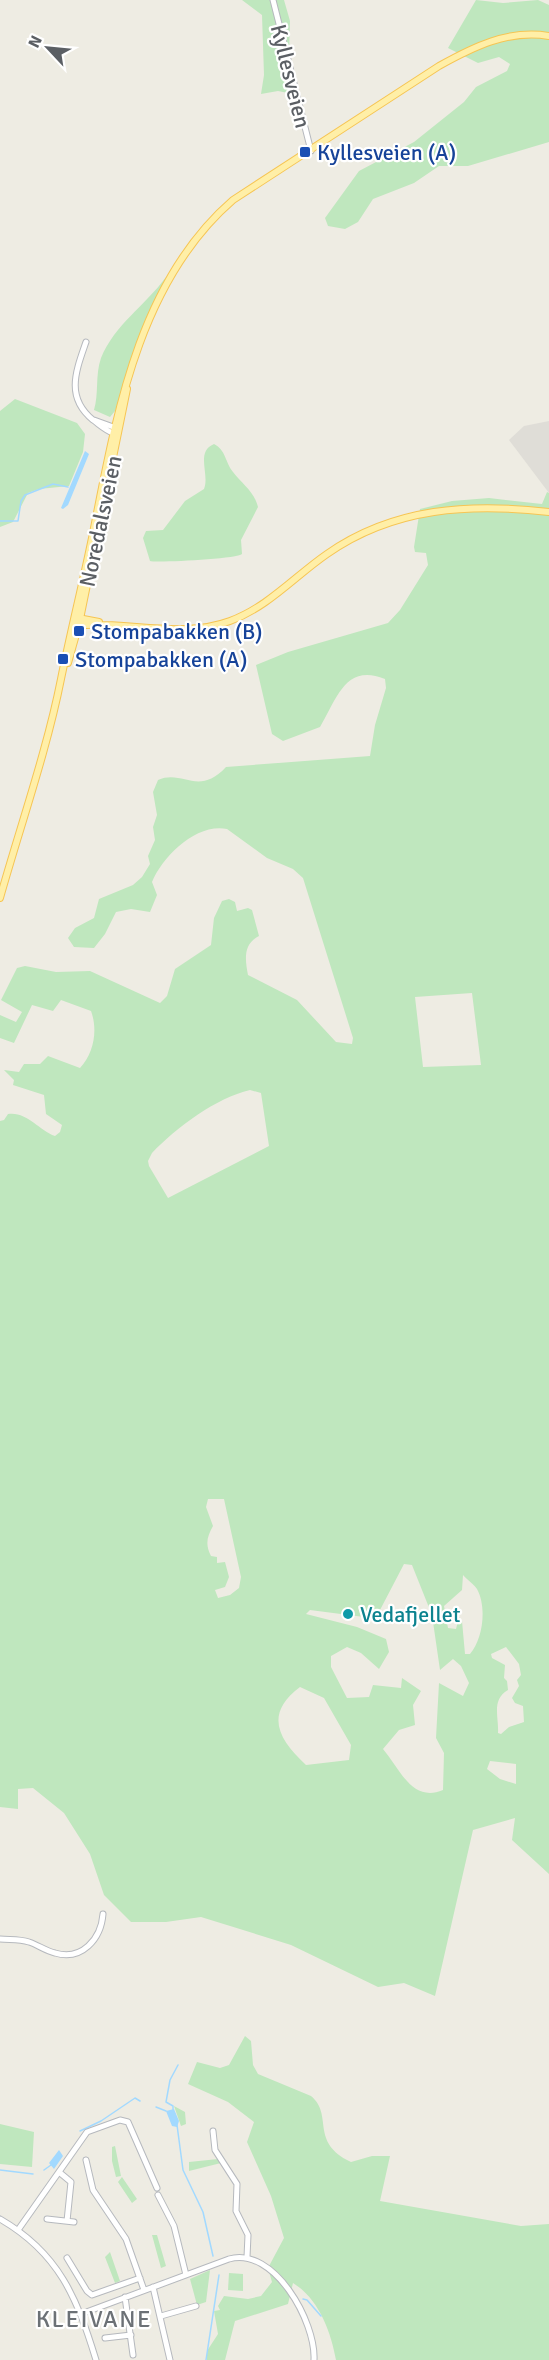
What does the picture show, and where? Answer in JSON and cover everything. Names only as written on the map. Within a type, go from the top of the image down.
[{"type":"main road","name":"Noredalsveien","points":[[0,898],[78,620],[130,371],[139,343],[159,301],[210,224],[242,194],[439,66],[469,50],[512,36],[527,34],[549,36]]},
{"type":"main road","points":[[78,620],[189,629],[229,621],[267,601],[341,545],[376,527],[423,512],[477,506],[549,512]]},
{"type":"street","name":"Kyllesveien","points":[[273,0],[311,151]]},
{"type":"street","name":"Noredalsveien","points":[[86,342],[77,369],[76,396],[84,413],[93,420],[116,430]]},
{"type":"street","points":[[0,1939],[30,1942],[58,1954],[74,1954],[87,1948],[97,1938],[103,1914]]},
{"type":"street","points":[[18,2230],[87,2132],[123,2119],[128,2122],[174,2226],[186,2275]]},
{"type":"street","points":[[213,2131],[215,2150],[237,2184],[236,2211],[249,2235],[247,2257]]},
{"type":"street","points":[[86,2160],[93,2190],[100,2205],[120,2228],[144,2290]]},
{"type":"street","points":[[59,2172],[71,2182],[67,2221]]},
{"type":"street","points":[[0,2219],[18,2230],[54,2264],[67,2283],[81,2314],[96,2360]]},
{"type":"street","points":[[47,2219],[74,2222]]},
{"type":"street","points":[[81,2314],[229,2259],[247,2257],[266,2266],[297,2300],[314,2360]]},
{"type":"street","points":[[67,2258],[91,2298],[140,2278]]},
{"type":"street","points":[[153,2287],[170,2360]]},
{"type":"street","points":[[125,2297],[134,2355]]},
{"type":"street","points":[[161,2316],[196,2306]]},
{"type":"street","points":[[105,2338],[131,2335]]},
{"type":"shaded area","points":[[549,421],[549,493],[509,440],[524,426]]},
{"type":"green space","points":[[242,0],[284,0],[290,21],[289,56],[294,80],[288,93],[278,91],[261,94],[264,75],[262,15]]},
{"type":"green space","points":[[476,0],[503,3],[538,0],[549,5],[549,142],[468,166],[439,166],[414,183],[373,199],[358,222],[345,229],[328,226],[325,218],[359,171],[414,142],[464,102],[476,87],[507,71],[510,64],[499,57],[478,63],[448,48]]},
{"type":"green space","points":[[166,277],[140,336],[115,411],[110,417],[94,410],[99,364],[107,346],[122,325]]},
{"type":"green space","points":[[15,399],[77,423],[85,434],[83,452],[69,486],[39,489],[28,493],[13,522],[0,527],[0,411]]},
{"type":"green space","points":[[214,444],[221,450],[233,472],[251,492],[258,507],[241,540],[242,554],[212,559],[150,561],[143,538],[146,531],[163,530],[185,501],[204,489],[205,452]]},
{"type":"green space","points":[[547,492],[549,493],[549,1874],[512,1840],[515,1818],[473,1830],[435,1996],[404,1983],[378,1987],[291,1945],[201,1917],[166,1922],[131,1922],[104,1895],[90,1854],[64,1813],[33,1788],[18,1789],[18,1809],[0,1807],[0,1121],[4,1120],[8,1114],[21,1115],[55,1136],[60,1132],[62,1125],[46,1114],[44,1095],[13,1085],[14,1080],[4,1070],[19,1072],[24,1064],[40,1064],[48,1056],[80,1068],[89,1055],[94,1033],[91,1011],[61,1000],[53,1011],[32,1005],[14,1043],[0,1038],[0,1015],[16,1022],[22,1012],[1,1000],[17,968],[25,966],[56,972],[90,971],[160,1003],[167,996],[175,969],[211,945],[214,918],[222,901],[229,899],[235,902],[237,911],[248,908],[252,910],[259,936],[250,943],[246,952],[248,975],[297,1000],[336,1042],[352,1044],[353,1038],[303,878],[293,869],[267,858],[227,829],[215,828],[204,831],[182,843],[172,852],[152,882],[157,895],[150,912],[131,909],[116,912],[105,934],[94,948],[74,947],[68,938],[75,928],[94,918],[99,899],[133,885],[142,877],[150,864],[148,856],[155,840],[153,827],[157,815],[153,792],[158,780],[175,778],[199,781],[216,776],[226,767],[370,756],[375,725],[386,688],[385,679],[371,675],[351,680],[337,695],[320,727],[283,741],[272,734],[256,665],[288,652],[388,623],[400,610],[428,565],[426,553],[415,552],[414,547],[420,509],[452,501],[489,498],[542,504]],"holes":[[[472,993],[481,1065],[423,1067],[415,997]],[[250,1090],[261,1093],[269,1146],[168,1198],[149,1166],[148,1161],[152,1153],[185,1124],[224,1100]],[[208,1499],[224,1499],[241,1577],[239,1588],[230,1595],[218,1598],[215,1590],[225,1587],[229,1577],[225,1562],[217,1563],[217,1557],[211,1556],[209,1552],[207,1541],[213,1526],[206,1507]],[[404,1564],[412,1565],[432,1615],[440,1670],[453,1659],[461,1666],[469,1683],[463,1696],[439,1683],[436,1738],[444,1753],[443,1790],[432,1793],[415,1788],[401,1774],[383,1749],[399,1730],[415,1725],[413,1705],[421,1691],[402,1678],[401,1688],[373,1685],[369,1697],[347,1698],[331,1667],[331,1656],[347,1647],[361,1653],[379,1669],[389,1652],[386,1639],[357,1627],[306,1614],[310,1610],[364,1617],[380,1610]],[[463,1575],[477,1589],[483,1614],[481,1632],[470,1654],[465,1654],[462,1621],[459,1617],[456,1629],[448,1628],[444,1606],[462,1590]],[[506,1647],[519,1664],[521,1675],[517,1680],[519,1686],[512,1698],[515,1703],[523,1706],[524,1722],[509,1727],[501,1734],[498,1733],[497,1709],[499,1699],[508,1690],[507,1681],[504,1678],[505,1665],[492,1658],[491,1654]],[[300,1687],[324,1698],[351,1745],[349,1760],[306,1765],[282,1736],[279,1726],[282,1707]],[[490,1761],[516,1764],[516,1784],[500,1779],[487,1769]]]},
{"type":"green space","points":[[245,2036],[251,2041],[253,2065],[258,2074],[311,2096],[318,2103],[326,2137],[330,2146],[338,2154],[351,2162],[372,2156],[390,2156],[380,2201],[521,2226],[549,2224],[549,2360],[336,2360],[331,2338],[317,2307],[293,2283],[288,2304],[235,2321],[225,2360],[207,2360],[207,2351],[218,2334],[214,2311],[220,2310],[218,2306],[224,2296],[248,2299],[261,2296],[272,2282],[268,2268],[284,2238],[271,2196],[247,2142],[254,2122],[228,2102],[188,2084],[197,2062],[220,2068],[229,2065]]},
{"type":"green space","points":[[174,2106],[185,2112],[186,2124],[181,2126]]},
{"type":"green space","points":[[0,2124],[34,2132],[32,2167],[0,2164]]},
{"type":"green space","points":[[115,2146],[121,2176],[116,2177],[112,2161],[112,2147]]},
{"type":"green space","points":[[218,2159],[221,2163],[189,2171],[189,2162]]},
{"type":"green space","points":[[122,2177],[137,2199],[132,2203],[118,2182]]},
{"type":"green space","points":[[152,2235],[157,2235],[166,2266],[161,2268]]},
{"type":"green space","points":[[110,2252],[120,2281],[115,2283],[105,2257]]},
{"type":"green space","points":[[210,2270],[206,2302],[197,2305],[190,2279]]},
{"type":"green space","points":[[229,2273],[243,2274],[243,2291],[228,2290]]},
{"type":"water","points":[[85,451],[89,454],[68,505],[63,509],[61,508]]},
{"type":"water","points":[[174,2109],[179,2121],[177,2127],[172,2126],[166,2111]]},
{"type":"water","points":[[59,2150],[63,2156],[54,2169],[49,2163]]},
{"type":"waterway","points":[[0,521],[18,521],[21,501],[25,495],[53,484],[68,487]]},
{"type":"waterway","points":[[173,2112],[173,2106],[166,2102],[170,2080],[178,2065]]},
{"type":"waterway","points":[[80,2131],[101,2121],[135,2098],[140,2101]]},
{"type":"waterway","points":[[156,2107],[166,2111]]},
{"type":"waterway","points":[[177,2125],[183,2170],[203,2212],[213,2256]]},
{"type":"waterway","points":[[44,2170],[51,2165]]},
{"type":"waterway","points":[[0,2170],[33,2174]]},
{"type":"waterway","points":[[206,2360],[219,2275]]},
{"type":"waterway","points":[[303,2299],[307,2300],[321,2316]]},
{"type":"place","name":"Kyllesveien (A)","points":[[305,152]]},
{"type":"place","name":"Stompabakken (B)","points":[[79,631]]},
{"type":"place","name":"Stompabakken (A)","points":[[63,659]]},
{"type":"place","name":"Vedafjellet","points":[[348,1614]]},
{"type":"district","name":"KLEIVANE","points":[[94,2319]]}]
